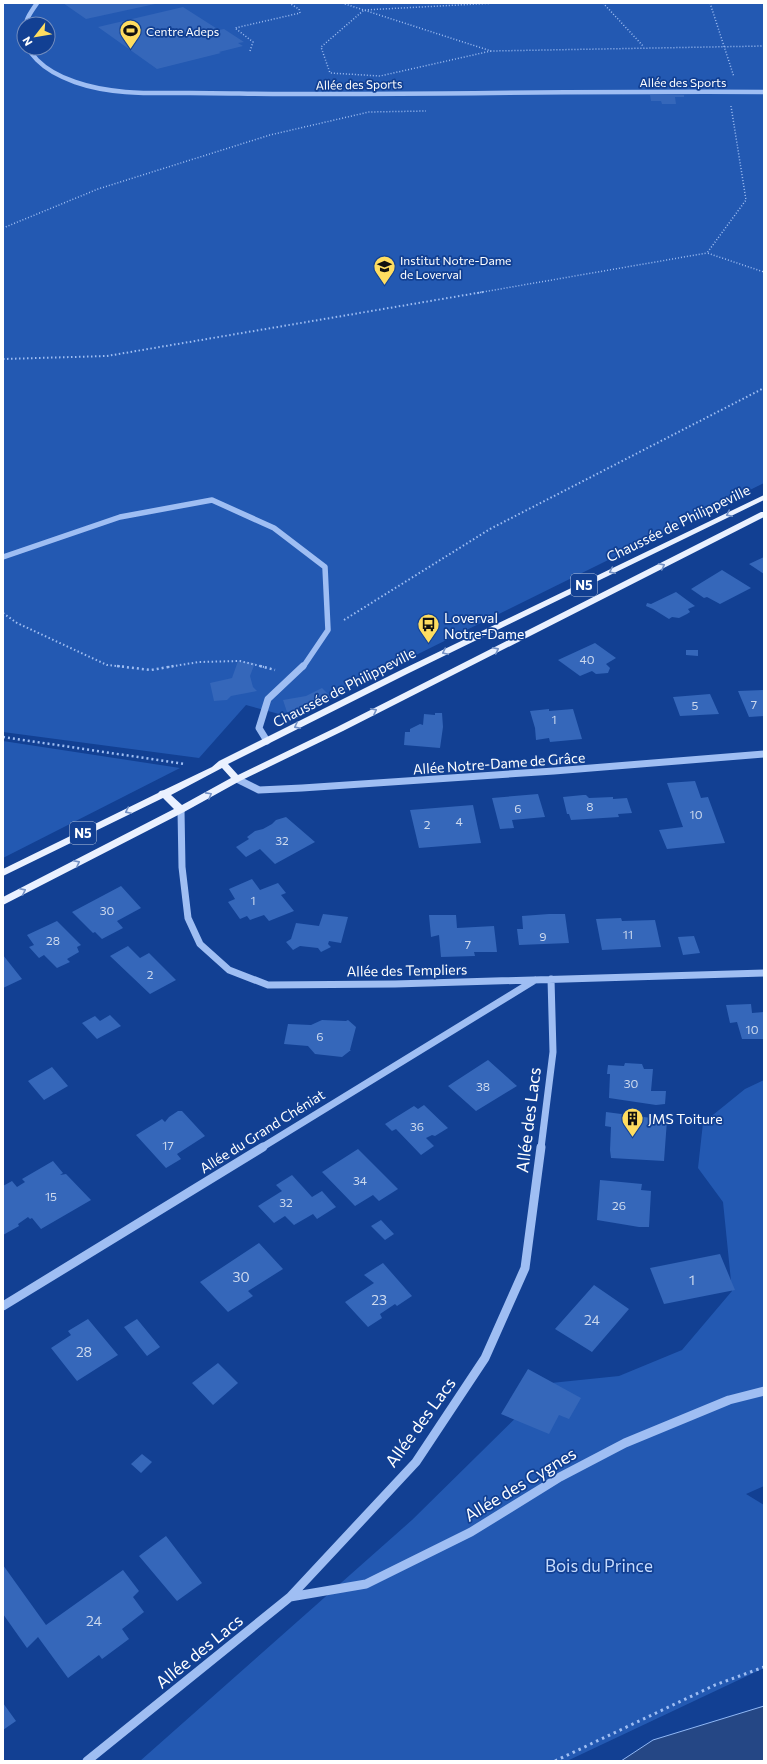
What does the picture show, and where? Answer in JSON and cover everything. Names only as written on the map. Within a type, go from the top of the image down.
[{"type":"main road","name":"Chaussée de Philippeville","points":[[3,873],[404,672],[764,497]]},
{"type":"main road","name":"N5","points":[[3,901],[181,810],[237,779],[346,726],[764,514]]},
{"type":"main road","points":[[218,766],[237,779]]},
{"type":"main road","points":[[163,794],[181,810]]},
{"type":"street","points":[[24,16],[36,3]]},
{"type":"street","name":"Allée des Sports","points":[[35,65],[64,79],[90,87],[147,93],[324,94],[764,92]]},
{"type":"street","points":[[3,557],[120,517],[212,500],[274,528],[325,567],[328,630],[302,668],[268,699],[259,728],[267,741]]},
{"type":"street","name":"Allée Notre-Dame de Grâce","points":[[237,779],[259,790],[302,788],[554,771],[764,754]]},
{"type":"street","name":"Allée des Templiers","points":[[181,810],[182,867],[188,918],[200,944],[229,970],[268,985],[396,984],[764,973]]},
{"type":"street","name":"Allée du Grand Chéniat","points":[[3,1306],[535,979]]},
{"type":"street","name":"Allée des Lacs","points":[[87,1761],[290,1597],[416,1462],[485,1358],[525,1268],[553,1052],[551,979]]},
{"type":"street","name":"Allée des Cygnes","points":[[290,1597],[366,1584],[471,1532],[560,1477],[625,1443],[729,1400],[764,1391]]},
{"type":"path","points":[[250,51],[253,42],[235,28],[300,13],[298,9],[289,3]]},
{"type":"path","points":[[342,3],[491,51]]},
{"type":"path","points":[[496,3],[364,10],[321,46],[330,73],[380,76],[491,51],[764,46]]},
{"type":"path","points":[[603,3],[644,48]]},
{"type":"path","points":[[710,3],[740,92]]},
{"type":"path","points":[[707,253],[746,200],[731,105],[738,105]]},
{"type":"path","points":[[3,228],[98,189],[270,135],[369,112],[431,111]]},
{"type":"path","points":[[3,359],[107,356],[707,253],[764,272]]},
{"type":"path","points":[[328,630],[490,529],[764,388]]},
{"type":"path","points":[[3,613],[17,622],[107,665],[151,670],[199,662],[240,662],[274,669],[292,677]]},
{"type":"path","points":[[3,737],[218,766]]},
{"type":"path","points":[[555,1761],[715,1685],[764,1668]]},
{"type":"green space","name":"Institut Notre-Dame de Loverval","points":[[3,3],[764,3],[764,483],[307,709],[279,714],[246,705],[199,758],[3,732]]},
{"type":"green space","points":[[3,741],[180,768],[3,858]]},
{"type":"green space","name":"Bois du Prince","points":[[764,1080],[764,1486],[746,1494],[764,1505],[764,1668],[567,1761],[140,1761],[412,1520],[551,1383],[619,1376],[682,1350],[732,1291],[723,1202],[698,1168],[703,1123],[745,1089]]},
{"type":"shaded area","points":[[764,1706],[764,1761],[621,1761],[653,1740]]},
{"type":"building","points":[[63,3],[155,3],[155,4],[86,19]]},
{"type":"building","points":[[183,7],[219,30],[224,29],[244,42],[238,43],[243,46],[157,69],[98,27]]},
{"type":"building","points":[[650,95],[684,95],[684,97],[675,97],[676,104],[662,104],[661,101],[651,101]]},
{"type":"building","points":[[764,557],[764,574],[749,564]]},
{"type":"building","points":[[722,570],[751,588],[720,604],[707,597],[704,598],[691,589]]},
{"type":"building","points":[[676,592],[695,606],[688,609],[690,612],[679,618],[672,617],[669,619],[646,606],[647,603],[651,604]]},
{"type":"building","points":[[595,643],[616,658],[606,664],[610,668],[608,673],[596,674],[592,671],[580,676],[558,660]]},
{"type":"building","points":[[686,650],[698,650],[698,656],[686,655]]},
{"type":"building","points":[[238,661],[255,663],[250,676],[253,687],[257,691],[231,696],[227,700],[214,701],[210,683],[232,678]]},
{"type":"building","points":[[322,688],[332,698],[309,708],[287,712],[283,700],[306,696]]},
{"type":"building","points":[[764,690],[764,716],[749,717],[738,691]]},
{"type":"building","points":[[710,694],[719,714],[680,716],[673,697]]},
{"type":"building","points":[[549,709],[549,711],[573,709],[582,739],[550,742],[549,738],[536,740],[535,728],[530,711]]},
{"type":"building","points":[[435,713],[442,713],[443,727],[440,748],[404,745],[405,732],[410,732],[410,729],[420,724],[423,725],[424,714],[435,715]]},
{"type":"building","points":[[695,781],[701,798],[708,797],[725,843],[667,849],[659,830],[683,827],[667,783]]},
{"type":"building","points":[[538,794],[545,817],[512,820],[514,828],[500,829],[492,798]]},
{"type":"building","points":[[586,795],[589,798],[627,798],[632,813],[618,814],[619,817],[571,820],[569,814],[567,814],[563,797]]},
{"type":"building","points":[[473,805],[481,843],[419,848],[410,810]]},
{"type":"building","points":[[286,817],[315,842],[275,864],[260,849],[246,857],[236,847],[249,839],[247,837],[255,831],[263,829],[276,820]]},
{"type":"building","points":[[252,879],[260,890],[278,883],[286,893],[281,895],[294,911],[269,921],[264,915],[250,920],[247,916],[240,919],[228,902],[235,899],[229,889]]},
{"type":"building","points":[[121,886],[141,908],[117,921],[123,928],[102,939],[95,932],[93,933],[72,912]]},
{"type":"building","points":[[323,914],[348,917],[341,943],[329,941],[328,944],[331,947],[321,952],[318,948],[300,946],[293,950],[286,942],[291,939],[296,923],[319,926]]},
{"type":"building","points":[[565,914],[569,943],[519,945],[517,929],[523,929],[522,916]]},
{"type":"building","points":[[429,915],[456,915],[457,928],[494,926],[497,952],[474,952],[475,956],[441,957],[439,935],[431,937]]},
{"type":"building","points":[[621,918],[622,921],[655,920],[661,947],[602,950],[596,919]]},
{"type":"building","points":[[57,921],[81,945],[77,947],[79,952],[67,959],[70,962],[57,968],[44,955],[39,958],[29,947],[34,945],[27,935]]},
{"type":"building","points":[[694,936],[700,953],[683,955],[678,937]]},
{"type":"building","points":[[128,946],[140,958],[149,953],[176,980],[150,994],[110,956]]},
{"type":"building","points":[[3,955],[22,979],[3,988]]},
{"type":"building","points":[[751,1004],[752,1013],[764,1012],[764,1039],[742,1039],[737,1022],[730,1023],[726,1005]]},
{"type":"building","points":[[110,1015],[121,1026],[97,1039],[82,1023],[95,1016],[100,1021]]},
{"type":"building","points":[[322,1020],[348,1020],[356,1027],[351,1050],[342,1057],[315,1054],[308,1046],[284,1044],[288,1024],[311,1025]]},
{"type":"building","points":[[488,1060],[517,1086],[476,1111],[448,1086]]},
{"type":"building","points":[[625,1063],[642,1064],[644,1069],[653,1069],[651,1091],[666,1091],[665,1104],[656,1105],[609,1098],[610,1074],[607,1074],[608,1065],[624,1066]]},
{"type":"building","points":[[52,1067],[68,1086],[44,1100],[28,1081]]},
{"type":"building","points":[[424,1105],[448,1128],[435,1136],[432,1135],[426,1138],[434,1146],[421,1155],[396,1129],[392,1131],[385,1124],[414,1106],[418,1109]]},
{"type":"building","points":[[178,1111],[182,1111],[205,1136],[177,1154],[181,1159],[166,1168],[136,1135],[162,1119],[165,1122],[169,1117]]},
{"type":"building","name":"JMS Toiture","points":[[606,1112],[667,1120],[664,1161],[611,1158],[611,1127],[605,1126]]},
{"type":"building","points":[[358,1149],[398,1189],[379,1201],[373,1195],[355,1206],[322,1172]]},
{"type":"building","points":[[53,1161],[63,1173],[60,1175],[66,1174],[91,1200],[41,1229],[32,1218],[30,1219],[28,1217],[18,1224],[19,1226],[3,1235],[3,1186],[12,1181],[17,1187],[25,1182],[22,1179]]},
{"type":"building","points":[[292,1175],[312,1197],[322,1191],[336,1207],[317,1219],[313,1214],[294,1225],[285,1216],[274,1223],[258,1206],[282,1191],[276,1185]]},
{"type":"building","points":[[600,1180],[642,1184],[641,1190],[651,1191],[649,1227],[639,1227],[597,1220]]},
{"type":"building","points":[[381,1220],[394,1234],[385,1240],[371,1226]]},
{"type":"building","points":[[259,1243],[283,1269],[248,1291],[253,1296],[228,1312],[200,1282]]},
{"type":"building","points":[[720,1254],[735,1290],[664,1304],[650,1268]]},
{"type":"building","points":[[383,1263],[412,1296],[397,1306],[395,1304],[380,1314],[382,1318],[368,1327],[345,1302],[374,1283],[364,1275]]},
{"type":"building","points":[[594,1285],[629,1309],[592,1352],[555,1329]]},
{"type":"building","points":[[88,1319],[118,1355],[77,1381],[51,1348],[71,1335],[68,1331]]},
{"type":"building","points":[[137,1319],[160,1347],[147,1356],[124,1327]]},
{"type":"building","points":[[218,1363],[238,1383],[213,1405],[192,1383]]},
{"type":"building","points":[[528,1369],[581,1398],[569,1419],[559,1415],[549,1434],[501,1414]]},
{"type":"building","points":[[142,1454],[152,1462],[141,1473],[131,1464]]},
{"type":"building","points":[[166,1536],[202,1583],[177,1601],[139,1556]]},
{"type":"building","points":[[3,1565],[46,1625],[123,1570],[139,1591],[133,1597],[144,1612],[122,1629],[129,1639],[102,1659],[99,1655],[68,1678],[38,1637],[27,1648],[3,1614]]},
{"type":"building","points":[[3,1703],[16,1721],[3,1730]]},
{"type":"place","name":"Centre Adeps","points":[[131,50]]},
{"type":"place","name":"Institut Notre-Dame de Loverval","points":[[384,286]]},
{"type":"place","name":"Loverval Notre-Dame","points":[[429,644]]},
{"type":"place","name":"JMS Toiture","points":[[632,1138]]}]
